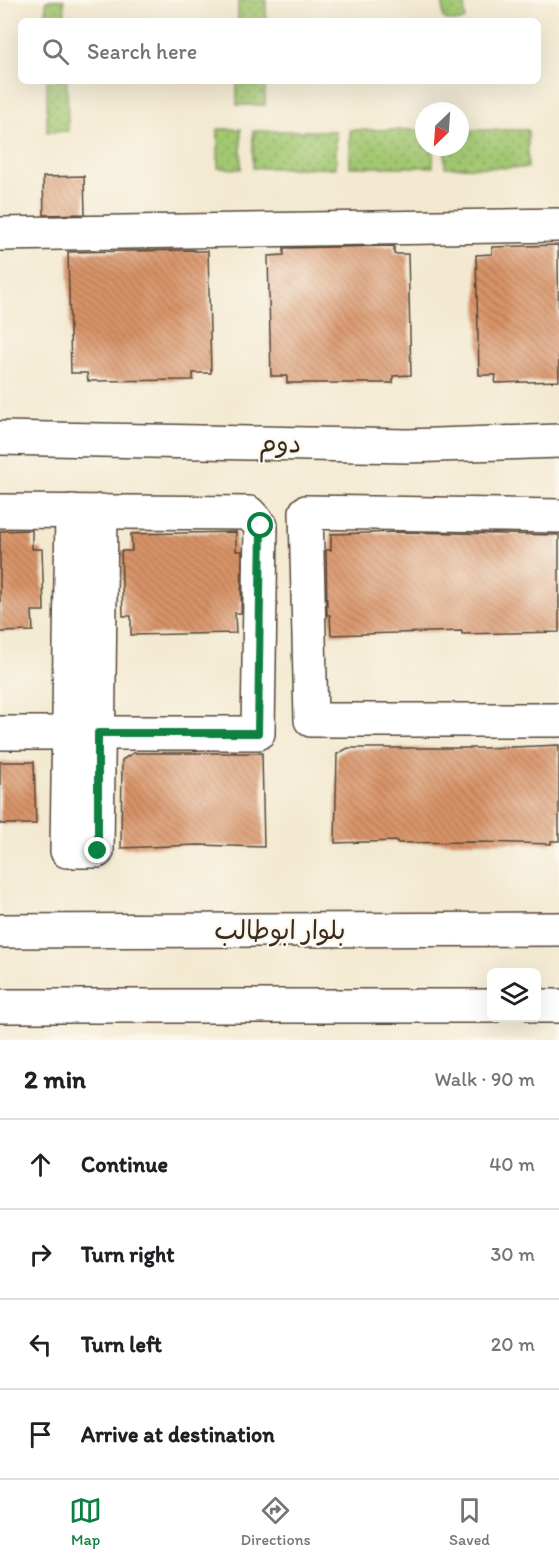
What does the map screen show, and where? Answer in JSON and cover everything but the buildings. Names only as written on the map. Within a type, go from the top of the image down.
[{"type":"street","points":[[0,234],[559,225]]},
{"type":"street","name":"دوم","points":[[0,438],[406,446],[559,441]]},
{"type":"street","points":[[0,511],[249,513],[261,526],[258,733],[0,733]]},
{"type":"street","points":[[84,733],[87,511]]},
{"type":"street","points":[[559,516],[306,512],[311,720],[559,720]]},
{"type":"street","name":"بلوار ابوطالب","points":[[0,931],[559,929]]},
{"type":"street","points":[[0,1006],[487,1006]]},
{"type":"street","points":[[541,1006],[559,1006]]},
{"type":"green space","points":[[46,0],[64,0],[65,18],[46,18]]},
{"type":"green space","points":[[238,0],[266,0],[266,18],[238,18]]},
{"type":"green space","points":[[443,0],[464,0],[465,18],[443,18]]},
{"type":"green space","points":[[47,84],[67,84],[68,131],[47,132]]},
{"type":"green space","points":[[237,84],[265,84],[265,105],[237,105]]},
{"type":"green space","points":[[218,129],[241,129],[241,169],[218,168]]},
{"type":"green space","points":[[350,130],[415,130],[415,156],[433,156],[433,167],[350,167]]},
{"type":"green space","points":[[469,130],[528,130],[528,168],[445,167],[445,156],[469,156]]},
{"type":"green space","points":[[253,131],[336,131],[336,168],[253,168]]},
{"type":"route","points":[[98,851],[98,733],[258,733],[261,526]]}]
